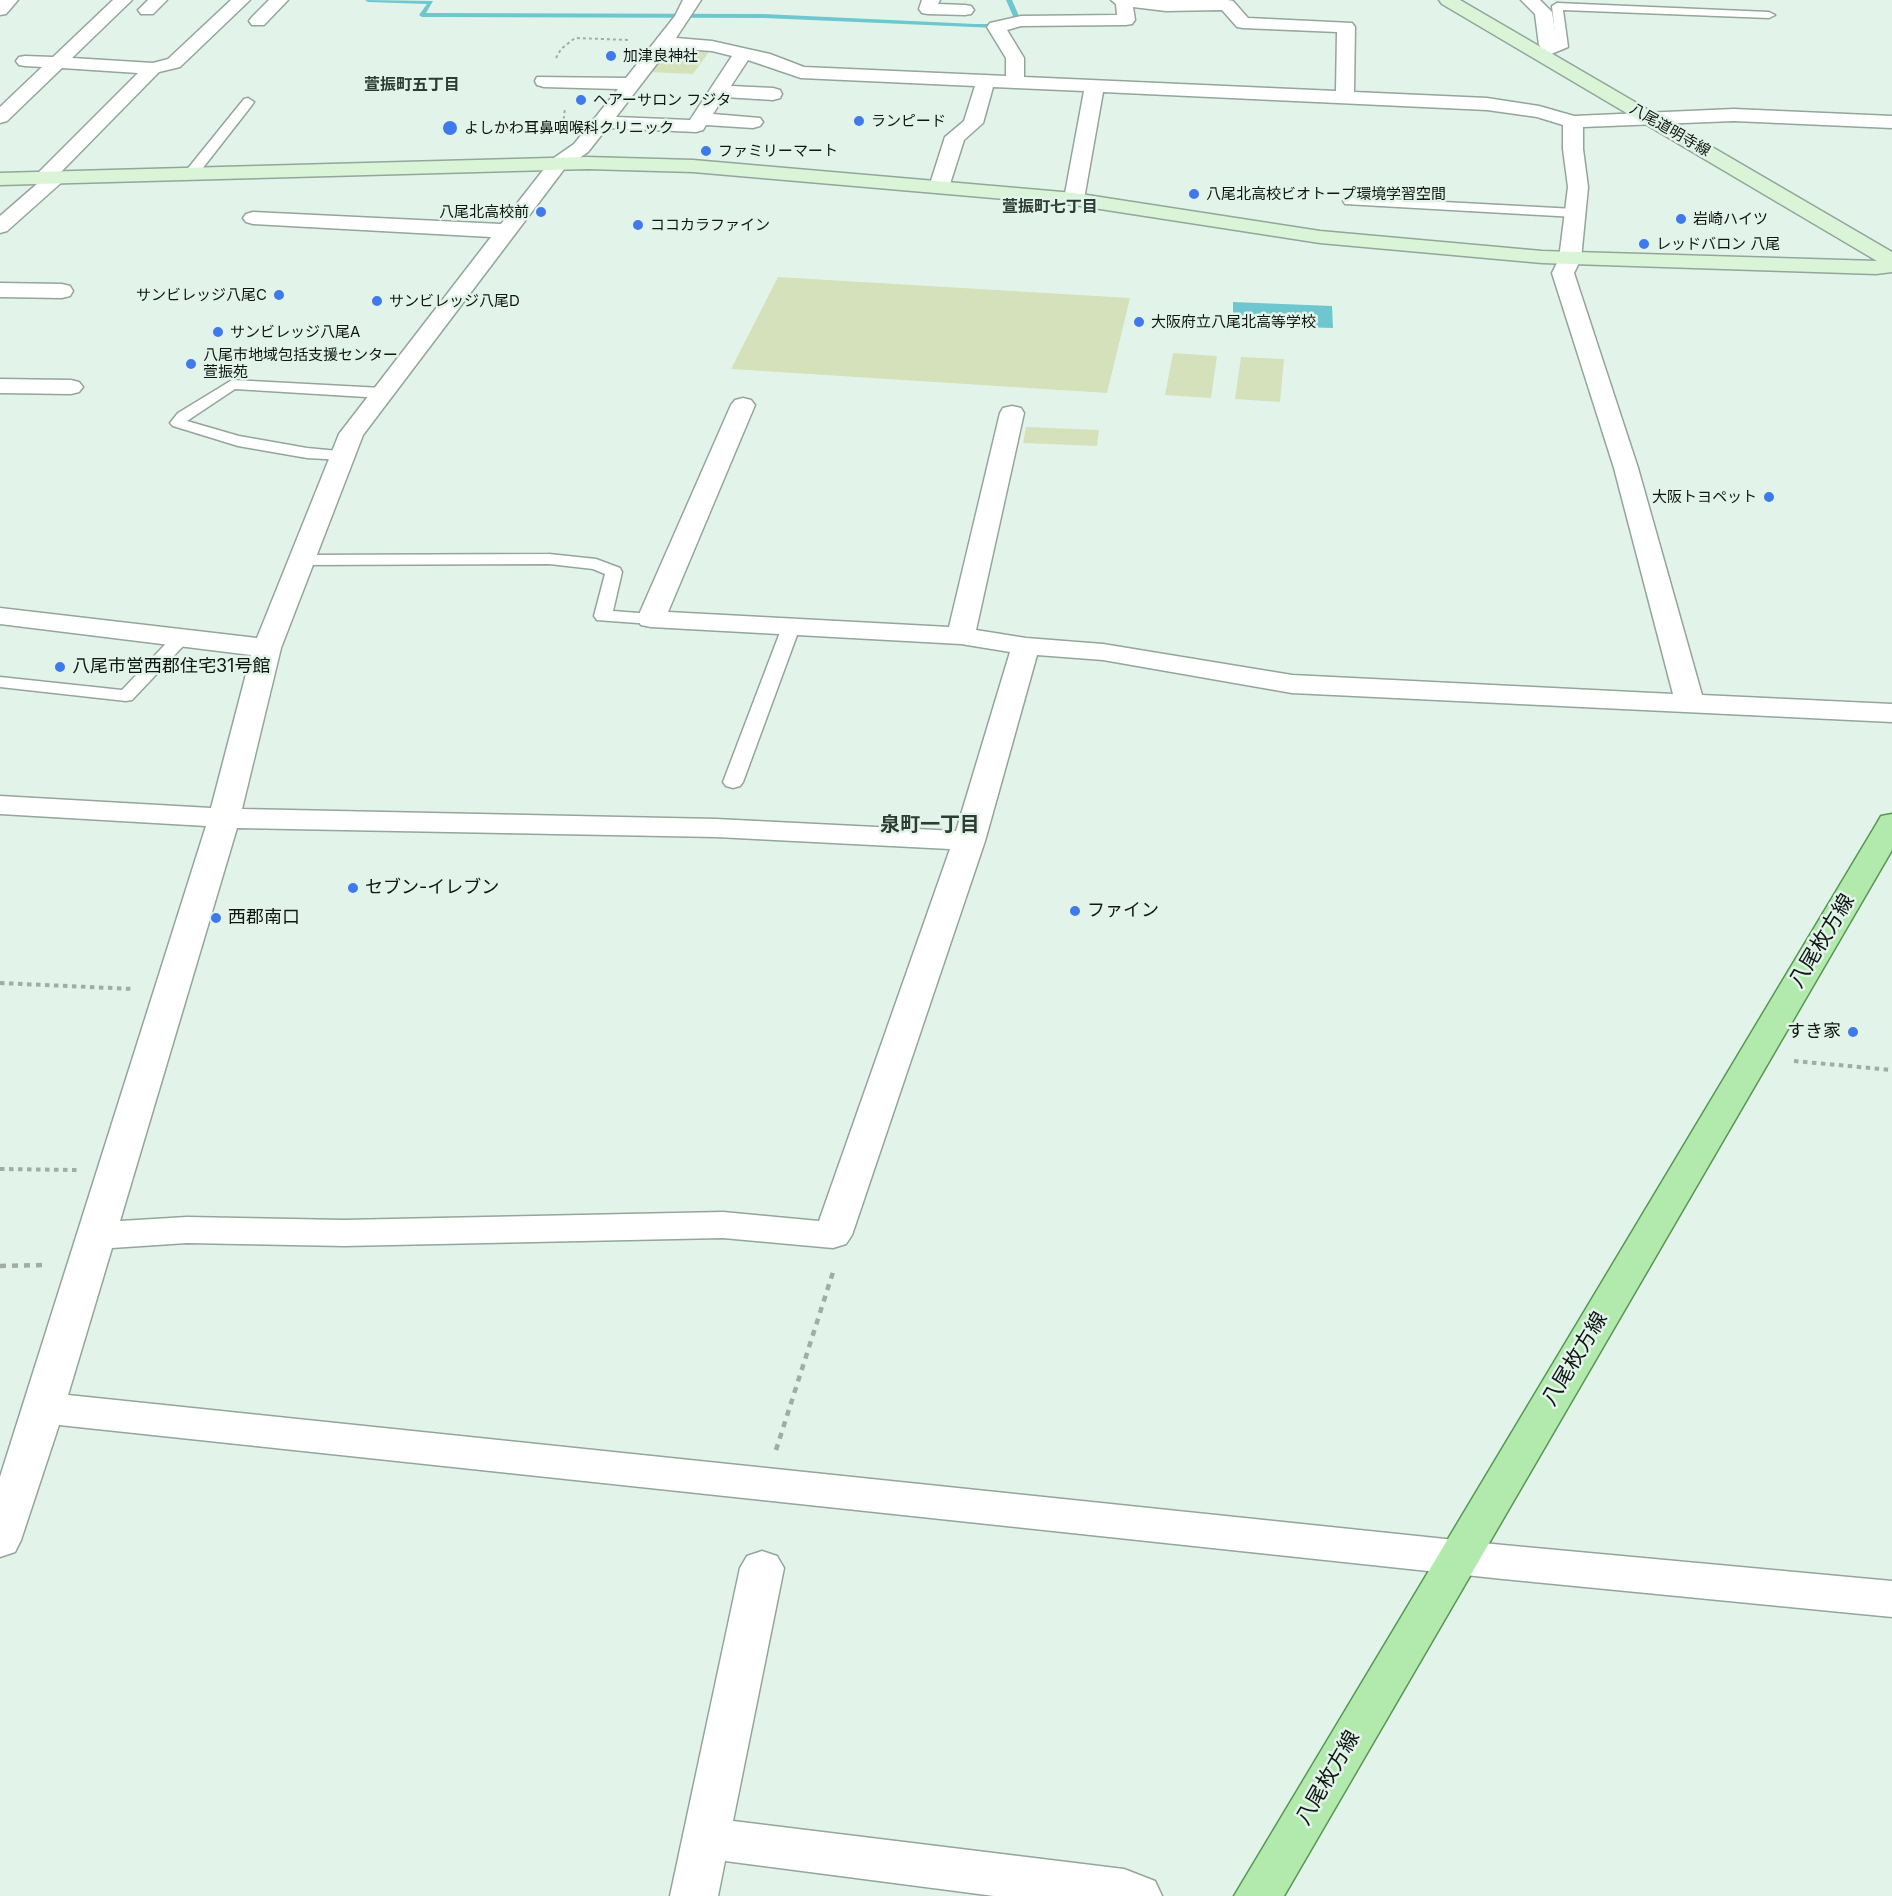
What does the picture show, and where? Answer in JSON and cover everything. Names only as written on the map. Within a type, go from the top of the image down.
[{"type":"main road","name":"八尾枚方線","points":[[1258,1896],[1892,823]]},
{"type":"street","points":[[0,9],[9,0]]},
{"type":"street","points":[[0,117],[123,0]]},
{"type":"street","points":[[25,61],[153,68],[174,63],[241,0]]},
{"type":"street","points":[[258,21],[279,0]]},
{"type":"street","points":[[931,0],[928,9],[964,10]]},
{"type":"street","name":"八尾道明寺線","points":[[1448,0],[1544,50],[1650,118],[1892,261]]},
{"type":"street","points":[[1530,0],[1543,12],[1544,50]]},
{"type":"street","points":[[1015,80],[1015,58],[996,27],[1021,21],[1126,20],[1122,1],[1166,6],[1234,5],[1243,23],[1346,27],[1345,98]]},
{"type":"street","points":[[0,1540],[44,1408],[169,991],[224,818],[267,648],[351,434],[558,164],[581,148],[687,10]]},
{"type":"street","points":[[664,42],[712,46],[764,58],[801,72],[1015,80],[1197,92],[1487,104],[1539,112],[1573,122],[1734,115],[1892,122]]},
{"type":"street","points":[[602,122],[696,126],[743,53]]},
{"type":"street","points":[[0,227],[50,178],[153,68]]},
{"type":"street","points":[[939,187],[955,137],[973,123],[986,79]]},
{"type":"street","points":[[544,81],[632,84]]},
{"type":"street","points":[[1074,199],[1095,84]]},
{"type":"street","points":[[719,91],[773,94]]},
{"type":"street","points":[[700,119],[753,122]]},
{"type":"street","points":[[1573,122],[1573,149],[1578,187],[1569,259],[1563,273],[1626,468],[1690,704]]},
{"type":"street","points":[[0,179],[587,163],[727,168],[1074,199],[1320,237],[1569,259],[1876,268],[1892,266]]},
{"type":"street","points":[[253,218],[302,225],[395,230],[506,231]]},
{"type":"street","points":[[0,308],[10,290],[62,291]]},
{"type":"street","points":[[0,386],[71,387]]},
{"type":"street","points":[[743,405],[651,619],[961,636],[1026,646],[1103,652],[1292,684],[1892,713]]},
{"type":"street","points":[[961,636],[1012,412]]},
{"type":"street","points":[[0,616],[267,648]]},
{"type":"street","points":[[97,1236],[187,1230],[344,1233],[723,1225],[833,1235],[969,841],[1026,646]]},
{"type":"street","points":[[0,805],[224,818],[716,828],[969,841]]},
{"type":"street","points":[[44,1408],[1458,1557],[1892,1599]]},
{"type":"street","points":[[694,1896],[762,1568]]},
{"type":"street","points":[[706,1838],[1124,1890],[1138,1896]]},
{"type":"lane","points":[[1544,50],[1562,47],[1557,6],[1769,15]]},
{"type":"lane","points":[[190,175],[248,102]]},
{"type":"lane","points":[[1350,201],[1575,213]]},
{"type":"lane","points":[[342,455],[307,453],[238,441],[178,423],[183,416],[232,384],[382,393]]},
{"type":"lane","points":[[302,560],[549,559],[596,564],[614,572],[603,616],[651,619]]},
{"type":"lane","points":[[733,782],[790,627]]},
{"type":"lane","points":[[0,682],[126,696],[181,638]]},
{"type":"path","points":[[0,983],[169,991]]},
{"type":"path","points":[[1792,1061],[1892,1070]]},
{"type":"path","points":[[0,1169],[116,1170]]},
{"type":"path","points":[[765,1484],[840,1250],[833,1235]]},
{"type":"green space","points":[[667,44],[711,49],[693,74],[648,72]]},
{"type":"green space","points":[[778,277],[1130,298],[1107,393],[731,369]]},
{"type":"green space","points":[[1173,353],[1217,356],[1211,398],[1165,395]]},
{"type":"green space","points":[[1241,357],[1284,359],[1280,402],[1235,399]]},
{"type":"green space","points":[[1026,427],[1099,430],[1097,446],[1023,443]]},
{"type":"water","points":[[1233,302],[1332,306],[1333,328],[1233,325]]},
{"type":"waterway","points":[[368,0],[431,2],[422,15],[764,16],[975,26],[996,26],[1015,20],[1016,16],[1009,0]]},
{"type":"place","name":"加津良神社","points":[[611,56]]},
{"type":"place","name":"ヘアーサロン フジタ","points":[[581,100]]},
{"type":"place","name":"ランピード","points":[[859,121]]},
{"type":"place","name":"よしかわ耳鼻咽喉科クリニック","points":[[450,128]]},
{"type":"place","name":"ファミリーマート","points":[[706,151]]},
{"type":"place","name":"八尾北高校ビオトープ環境学習空間","points":[[1194,194]]},
{"type":"place","name":"八尾北高校前","points":[[541,212]]},
{"type":"place","name":"岩崎ハイツ","points":[[1681,219]]},
{"type":"place","name":"ココカラファイン","points":[[638,225]]},
{"type":"place","name":"レッドバロン 八尾","points":[[1644,244]]},
{"type":"place","name":"サンビレッジ八尾C","points":[[279,295]]},
{"type":"place","name":"サンビレッジ八尾D","points":[[377,301]]},
{"type":"place","name":"大阪府立八尾北高等学校","points":[[1139,322]]},
{"type":"place","name":"サンビレッジ八尾A","points":[[218,332]]},
{"type":"place","name":"八尾市地域包括支援センター 萱振苑","points":[[191,364]]},
{"type":"place","name":"大阪トヨペット","points":[[1769,497]]},
{"type":"place","name":"八尾市営西郡住宅31号館","points":[[60,667]]},
{"type":"place","name":"セブン-イレブン","points":[[353,888]]},
{"type":"place","name":"ファイン","points":[[1075,911]]},
{"type":"place","name":"西郡南口","points":[[216,918]]},
{"type":"place","name":"すき家","points":[[1853,1032]]},
{"type":"district","name":"萱振町五丁目","points":[[412,85]]},
{"type":"district","name":"萱振町七丁目","points":[[1050,207]]},
{"type":"district","name":"泉町一丁目","points":[[930,825]]}]
